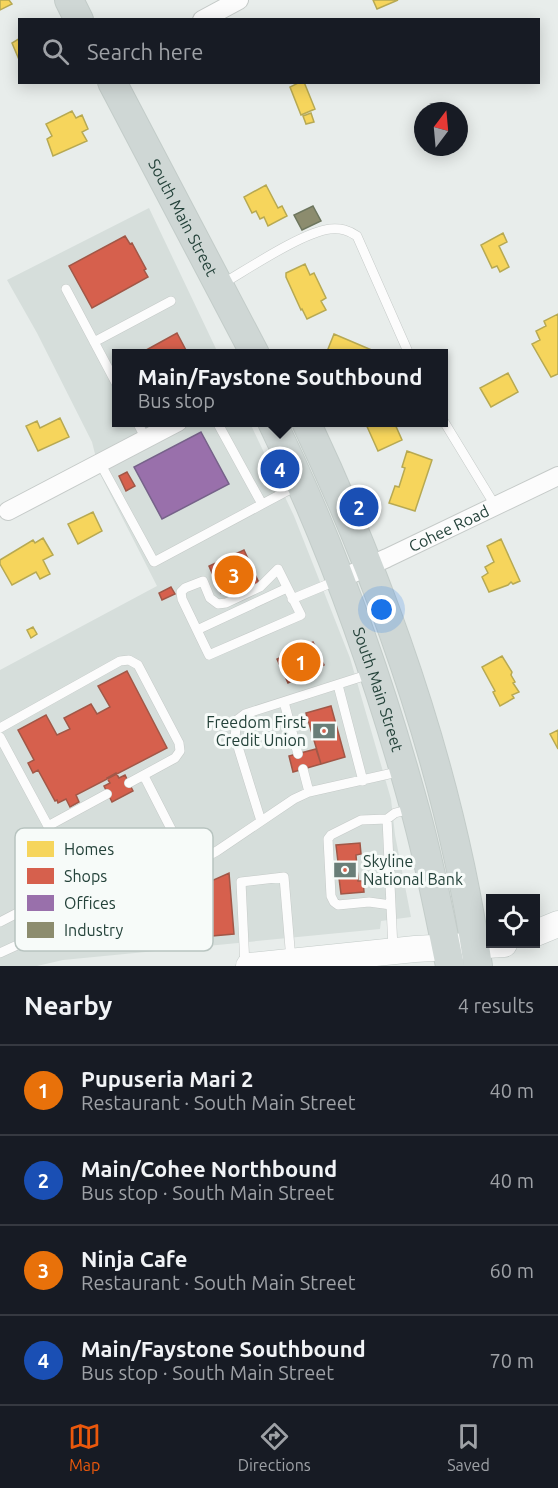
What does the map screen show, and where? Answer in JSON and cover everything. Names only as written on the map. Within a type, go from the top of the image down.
[{"type":"main road","points":[[69,0],[78,18]]},
{"type":"main road","name":"South Main Street","points":[[113,84],[252,349]]},
{"type":"main road","name":"South Main Street","points":[[274,427],[301,484],[375,673],[415,808],[448,957]]},
{"type":"main road","name":"South Main Street","points":[[308,427],[331,475],[368,567],[420,716],[458,857],[470,912],[476,956]]},
{"type":"street","points":[[206,18],[239,0]]},
{"type":"street","points":[[8,511],[170,427]]},
{"type":"street","name":"Cohee Road","points":[[340,579],[558,476]]},
{"type":"street","points":[[540,931],[558,924]]},
{"type":"street","points":[[247,966],[393,951],[448,957],[476,956],[495,948]]},
{"type":"lane","points":[[219,286],[308,236],[330,229],[347,229],[357,236],[407,349]]},
{"type":"lane","points":[[66,289],[112,374]]},
{"type":"lane","points":[[94,342],[171,301]]},
{"type":"lane","points":[[140,427],[146,439]]},
{"type":"lane","points":[[219,427],[262,504]]},
{"type":"lane","points":[[448,427],[496,507]]},
{"type":"lane","points":[[100,463],[154,562],[301,484]]},
{"type":"lane","points":[[278,569],[287,588],[300,615],[209,655],[182,599],[181,592],[185,588],[204,581],[210,598],[218,604],[226,603],[260,587],[278,569]]},
{"type":"lane","points":[[292,599],[340,579]]},
{"type":"lane","points":[[197,630],[287,588]]},
{"type":"lane","points":[[0,728],[120,661],[129,660],[138,665],[179,743],[180,751],[176,758],[129,783]]},
{"type":"lane","points":[[261,821],[235,737],[237,720],[246,714],[375,673]]},
{"type":"lane","points":[[338,685],[363,781]]},
{"type":"lane","points":[[284,702],[298,753]]},
{"type":"lane","points":[[0,737],[48,826],[107,794]]},
{"type":"lane","points":[[303,769],[309,792]]},
{"type":"lane","points":[[213,853],[309,792],[404,770]]},
{"type":"lane","points":[[144,776],[171,828]]},
{"type":"lane","points":[[391,905],[369,902],[338,905],[334,902],[331,896],[328,839],[331,835],[362,820],[387,819],[395,813],[415,808]]},
{"type":"lane","points":[[387,819],[393,951]]},
{"type":"lane","points":[[247,966],[241,882],[284,877],[291,962]]},
{"type":"lane","points":[[0,922],[15,914]]},
{"type":"lane","points":[[0,953],[15,946]]},
{"type":"shaded area","points":[[149,208],[216,349],[112,349],[112,427],[252,427],[294,516],[350,658],[391,799],[395,835],[411,917],[381,921],[380,929],[213,945],[213,828],[15,828],[15,951],[155,951],[63,960],[37,966],[0,966],[0,670],[157,586],[100,474],[92,442],[37,333],[7,280]]},
{"type":"building: Homes","points":[[0,0],[9,0],[12,4],[0,10]]},
{"type":"building: Homes","points":[[373,0],[398,0],[377,9]]},
{"type":"building: Homes","points":[[18,39],[18,57],[12,43]]},
{"type":"building: Homes","points":[[305,84],[315,109],[301,115],[290,87]]},
{"type":"building: Homes","points":[[72,111],[76,118],[82,115],[88,129],[82,132],[87,141],[53,156],[47,139],[52,136],[46,124]]},
{"type":"building: Homes","points":[[311,113],[314,122],[306,124],[303,116]]},
{"type":"building: Homes","points":[[266,185],[278,208],[282,206],[287,216],[268,226],[264,217],[260,219],[256,211],[252,213],[244,197]]},
{"type":"building: Homes","points":[[503,233],[507,242],[499,246],[509,267],[500,272],[497,266],[492,268],[481,245]]},
{"type":"building: Homes","points":[[305,264],[310,275],[314,273],[326,298],[321,301],[326,310],[307,319],[286,277],[286,273]]},
{"type":"building: Homes","points":[[558,314],[558,374],[551,377],[532,344],[540,340],[536,331],[546,326],[544,321]]},
{"type":"building: Homes","points":[[334,334],[369,349],[328,349]]},
{"type":"building: Homes","points":[[508,373],[518,392],[491,407],[480,388]]},
{"type":"building: Homes","points":[[60,418],[69,437],[38,451],[26,426],[37,421],[40,428]]},
{"type":"building: Homes","points":[[367,427],[396,427],[402,440],[378,451]]},
{"type":"building: Homes","points":[[407,451],[432,460],[415,511],[389,503],[395,486],[399,487]]},
{"type":"building: Homes","points":[[93,512],[102,531],[78,544],[68,524]]},
{"type":"building: Homes","points":[[43,538],[53,555],[43,560],[50,574],[40,579],[36,572],[12,585],[0,560],[33,540],[35,543]]},
{"type":"building: Homes","points":[[501,539],[520,581],[513,584],[511,582],[489,592],[482,577],[488,573],[485,567],[494,562],[487,546]]},
{"type":"building: Homes","points":[[33,627],[37,634],[31,638],[27,630]]},
{"type":"building: Homes","points":[[502,656],[512,672],[511,675],[515,682],[513,683],[519,692],[512,695],[514,698],[500,706],[482,667]]},
{"type":"building: Homes","points":[[558,730],[558,749],[550,734]]},
{"type":"building: Shops","points":[[125,236],[130,244],[132,243],[148,277],[92,308],[69,266]]},
{"type":"building: Shops","points":[[177,333],[185,349],[148,349]]},
{"type":"building: Shops","points":[[127,472],[135,486],[126,491],[119,476]]},
{"type":"building: Shops","points":[[244,550],[259,583],[235,595],[232,588],[221,593],[209,566]]},
{"type":"building: Shops","points":[[171,587],[175,594],[162,600],[159,593]]},
{"type":"building: Shops","points":[[313,642],[324,665],[288,683],[277,659]]},
{"type":"building: Shops","points":[[127,671],[167,748],[76,795],[79,802],[70,807],[66,799],[58,803],[38,770],[33,773],[28,763],[34,760],[18,730],[46,715],[57,735],[70,729],[64,718],[91,704],[97,714],[110,707],[98,686]]},
{"type":"building: Shops","name":"Freedom First Credit Union","points":[[331,706],[345,757],[321,764],[306,713]]},
{"type":"building: Shops","points":[[316,749],[321,764],[293,772],[289,756]]},
{"type":"building: Shops","points":[[116,773],[119,778],[125,775],[133,791],[112,802],[104,786],[110,783],[107,778]]},
{"type":"building: Shops","name":"Skyline National Bank","points":[[360,843],[361,854],[356,855],[358,881],[363,881],[364,892],[341,894],[339,878],[334,878],[332,862],[338,862],[336,845]]},
{"type":"building: Shops","points":[[229,873],[234,934],[213,936],[213,880]]},
{"type":"building: Offices","points":[[201,432],[229,484],[162,519],[134,467]]},
{"type":"building: Industry","points":[[313,206],[321,221],[302,230],[294,215]]},
{"type":"place","name":"Main/Faystone Southbound","points":[[280,469]]},
{"type":"place","name":"Main/Cohee Northbound","points":[[359,507]]},
{"type":"place","name":"Ninja Cafe","points":[[234,575]]},
{"type":"place","name":"Pupuseria Mari 2","points":[[301,662]]},
{"type":"place","name":"Freedom First Credit Union","points":[[324,731]]},
{"type":"place","name":"Skyline National Bank","points":[[345,870]]}]
